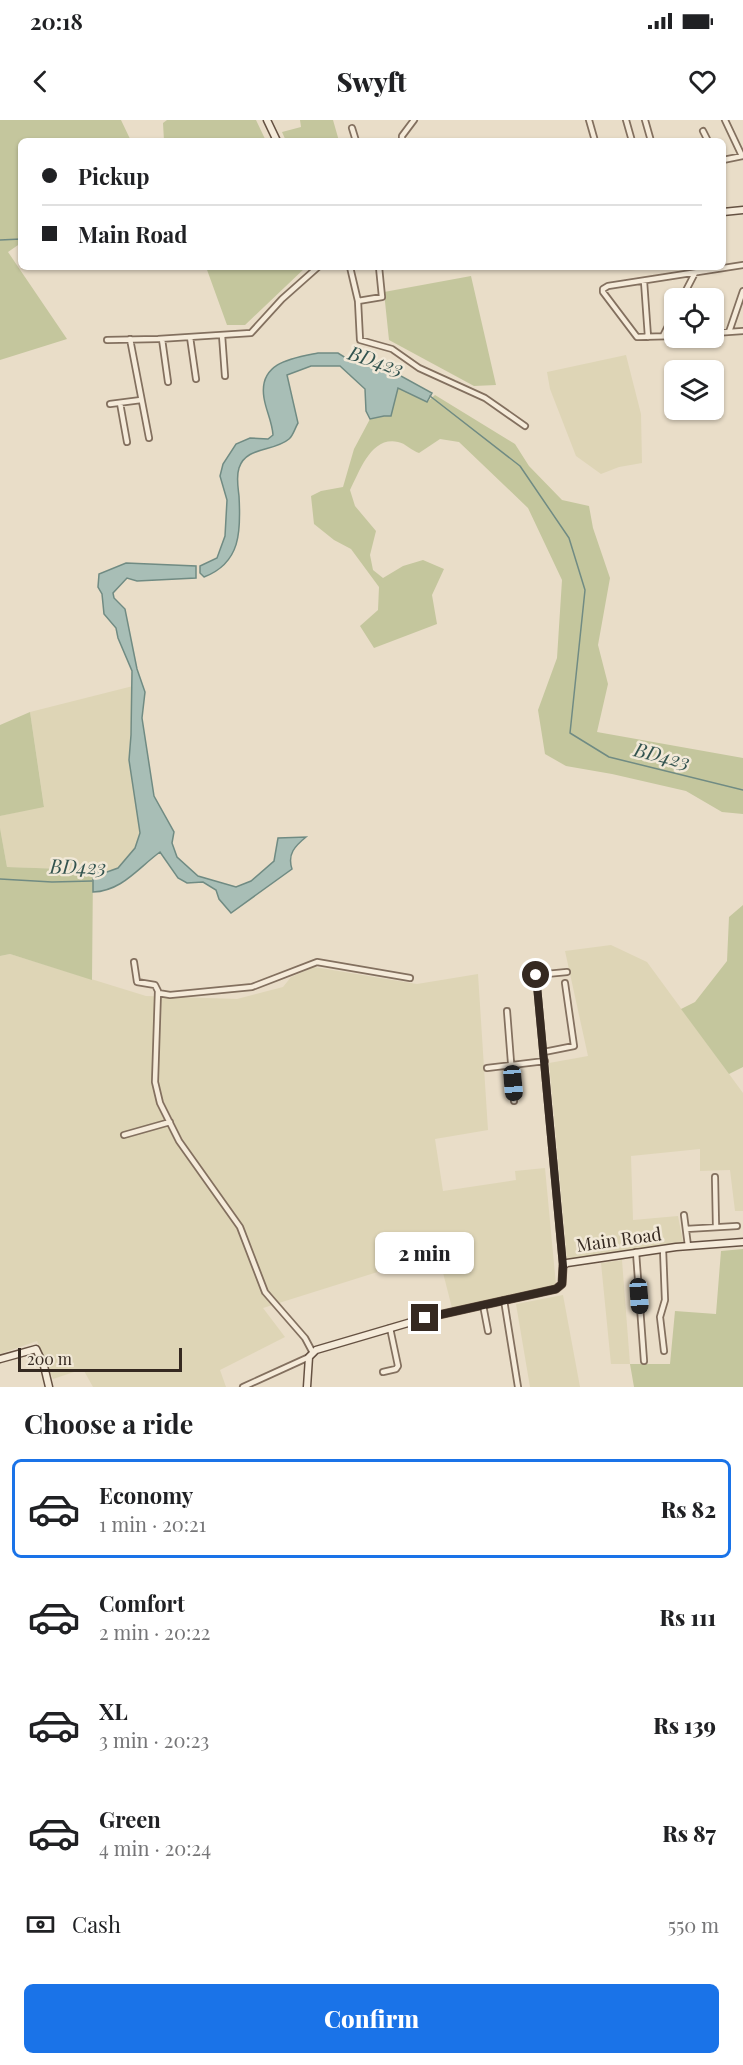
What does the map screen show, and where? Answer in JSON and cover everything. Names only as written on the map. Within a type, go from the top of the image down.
[{"type":"street","points":[[267,120],[276,138]]},
{"type":"street","points":[[402,138],[414,120]]},
{"type":"street","points":[[589,120],[594,138]]},
{"type":"street","points":[[626,120],[631,138]]},
{"type":"street","points":[[645,120],[650,138]]},
{"type":"street","points":[[725,120],[742,156],[726,159]]},
{"type":"street","points":[[352,128],[355,138]]},
{"type":"street","points":[[703,131],[706,138]]},
{"type":"street","points":[[726,212],[743,210]]},
{"type":"street","points":[[726,268],[743,265]]},
{"type":"street","points":[[107,340],[250,333],[282,299],[315,270]]},
{"type":"street","points":[[351,270],[358,301],[360,340],[392,348],[419,368],[485,398],[525,426]]},
{"type":"street","points":[[358,301],[382,297],[379,270]]},
{"type":"street","points":[[663,336],[639,337],[635,335],[603,289],[608,286],[713,270]]},
{"type":"street","points":[[687,288],[695,273]]},
{"type":"street","points":[[644,281],[648,337]]},
{"type":"street","points":[[729,332],[743,291]]},
{"type":"street","points":[[724,332],[742,331],[743,324]]},
{"type":"street","points":[[222,334],[225,376]]},
{"type":"street","points":[[190,337],[196,379]]},
{"type":"street","points":[[130,339],[149,438]]},
{"type":"street","points":[[162,339],[168,382]]},
{"type":"street","points":[[110,404],[141,400]]},
{"type":"street","points":[[120,403],[127,442]]},
{"type":"street","points":[[134,962],[137,982],[155,985],[158,993],[156,1093],[179,1141],[240,1227],[265,1293],[305,1338],[311,1355],[307,1387]]},
{"type":"street","points":[[158,993],[170,995],[252,987],[316,962],[410,978]]},
{"type":"street","points":[[563,1266],[536,975],[567,972]]},
{"type":"street","points":[[544,1052],[574,1046],[566,983]]},
{"type":"street","points":[[507,1011],[514,1101]]},
{"type":"street","points":[[486,1068],[545,1061]]},
{"type":"street","points":[[124,1135],[170,1122]]},
{"type":"street","points":[[715,1177],[716,1226]]},
{"type":"street","points":[[684,1215],[688,1246]]},
{"type":"street","points":[[686,1229],[737,1226]]},
{"type":"street","name":"Main Road","points":[[311,1355],[316,1350],[425,1318],[560,1287],[564,1279],[563,1266],[567,1263],[636,1252],[743,1242]]},
{"type":"street","points":[[663,1249],[665,1300],[660,1317],[664,1351]]},
{"type":"street","points":[[636,1252],[644,1360]]},
{"type":"street","points":[[504,1300],[518,1387]]},
{"type":"street","points":[[483,1305],[488,1331]]},
{"type":"street","points":[[383,1372],[396,1369],[398,1366],[390,1328]]},
{"type":"street","points":[[0,1359],[36,1349],[44,1366],[49,1387]]},
{"type":"street","points":[[243,1387],[311,1355]]},
{"type":"shaded area","points":[[626,355],[641,414],[642,463],[619,467],[601,474],[576,456],[550,389],[547,372]]},
{"type":"shaded area","points":[[133,686],[129,760],[140,833],[135,848],[118,868],[107,872],[7,867],[0,816],[44,806],[30,712]]},
{"type":"shaded area","points":[[611,945],[647,962],[743,1093],[743,1211],[735,1211],[730,1170],[700,1171],[700,1149],[631,1156],[633,1220],[678,1216],[683,1242],[567,1260],[549,1063],[588,1056],[565,951]]},
{"type":"shaded area","points":[[10,954],[146,996],[237,999],[283,987],[291,977],[314,967],[417,984],[478,974],[488,1130],[435,1139],[443,1191],[516,1180],[515,1171],[545,1168],[556,1285],[452,1308],[438,1253],[263,1308],[285,1337],[220,1370],[226,1387],[93,1387],[83,1369],[53,1379],[37,1341],[0,1354],[0,956]]},
{"type":"shaded area","points":[[622,1260],[630,1364],[611,1364],[601,1263]]},
{"type":"shaded area","points":[[563,1295],[580,1387],[530,1387],[516,1304]]},
{"type":"green space","points":[[0,120],[121,120],[130,138],[18,138],[18,245],[8,252],[18,270],[67,339],[0,360]]},
{"type":"green space","points":[[167,120],[256,120],[265,138],[164,138],[163,123]]},
{"type":"green space","points":[[300,120],[333,120],[338,138],[285,138],[282,132],[301,127]]},
{"type":"green space","points":[[207,270],[303,270],[245,325],[227,325]]},
{"type":"green space","points":[[471,276],[496,385],[474,386],[389,340],[384,292]]},
{"type":"green space","points":[[398,387],[427,402],[435,395],[515,444],[529,466],[562,500],[589,506],[593,528],[610,578],[598,645],[608,684],[597,732],[743,758],[743,814],[722,812],[686,791],[566,766],[545,754],[538,710],[557,658],[562,580],[528,508],[459,442],[440,439],[419,453],[398,442],[381,444],[362,465],[350,490],[355,506],[376,531],[370,555],[373,570],[383,578],[403,566],[423,560],[444,569],[432,595],[437,624],[374,648],[360,626],[378,610],[379,587],[351,549],[334,540],[314,524],[311,496],[321,491],[343,487],[354,449],[370,419],[384,416]]},
{"type":"green space","points":[[30,712],[44,807],[0,816],[0,725]]},
{"type":"green space","points":[[0,828],[7,867],[93,870],[92,980],[10,954],[0,956]]},
{"type":"green space","points":[[743,905],[743,1067],[729,1074],[681,1009],[695,1002],[727,961],[729,917]]},
{"type":"green space","points":[[743,1249],[743,1387],[634,1387],[630,1364],[670,1364],[675,1311],[716,1314],[721,1251]]},
{"type":"water","points":[[318,353],[338,353],[349,360],[381,365],[432,393],[427,402],[398,388],[391,416],[370,419],[366,411],[365,389],[340,366],[311,366],[287,375],[298,423],[289,439],[254,453],[243,461],[238,475],[240,521],[236,544],[225,563],[204,577],[200,573],[200,566],[217,558],[225,536],[227,500],[220,476],[223,464],[236,444],[250,438],[268,439],[273,435],[264,398],[266,376],[272,369],[288,360]]},
{"type":"water","points":[[126,563],[196,566],[196,578],[137,581],[127,578],[113,593],[114,598],[125,609],[137,669],[145,692],[142,718],[154,796],[174,832],[172,843],[177,857],[198,876],[236,887],[251,881],[274,861],[278,838],[306,837],[291,855],[292,869],[231,913],[219,899],[216,890],[203,882],[187,883],[178,878],[160,852],[113,888],[93,892],[93,870],[107,872],[118,868],[135,848],[140,833],[129,760],[132,671],[116,628],[104,614],[102,594],[98,587],[99,574]]},
{"type":"waterway","points":[[0,240],[18,239]]},
{"type":"waterway","name":"BD423","points":[[430,396],[520,466],[569,538],[585,590],[570,733],[609,757],[743,790]]},
{"type":"waterway","name":"BD423","points":[[0,879],[52,882],[92,881]]},
{"type":"route","points":[[425,1318],[556,1289],[560,1287],[564,1279],[536,975]]}]
